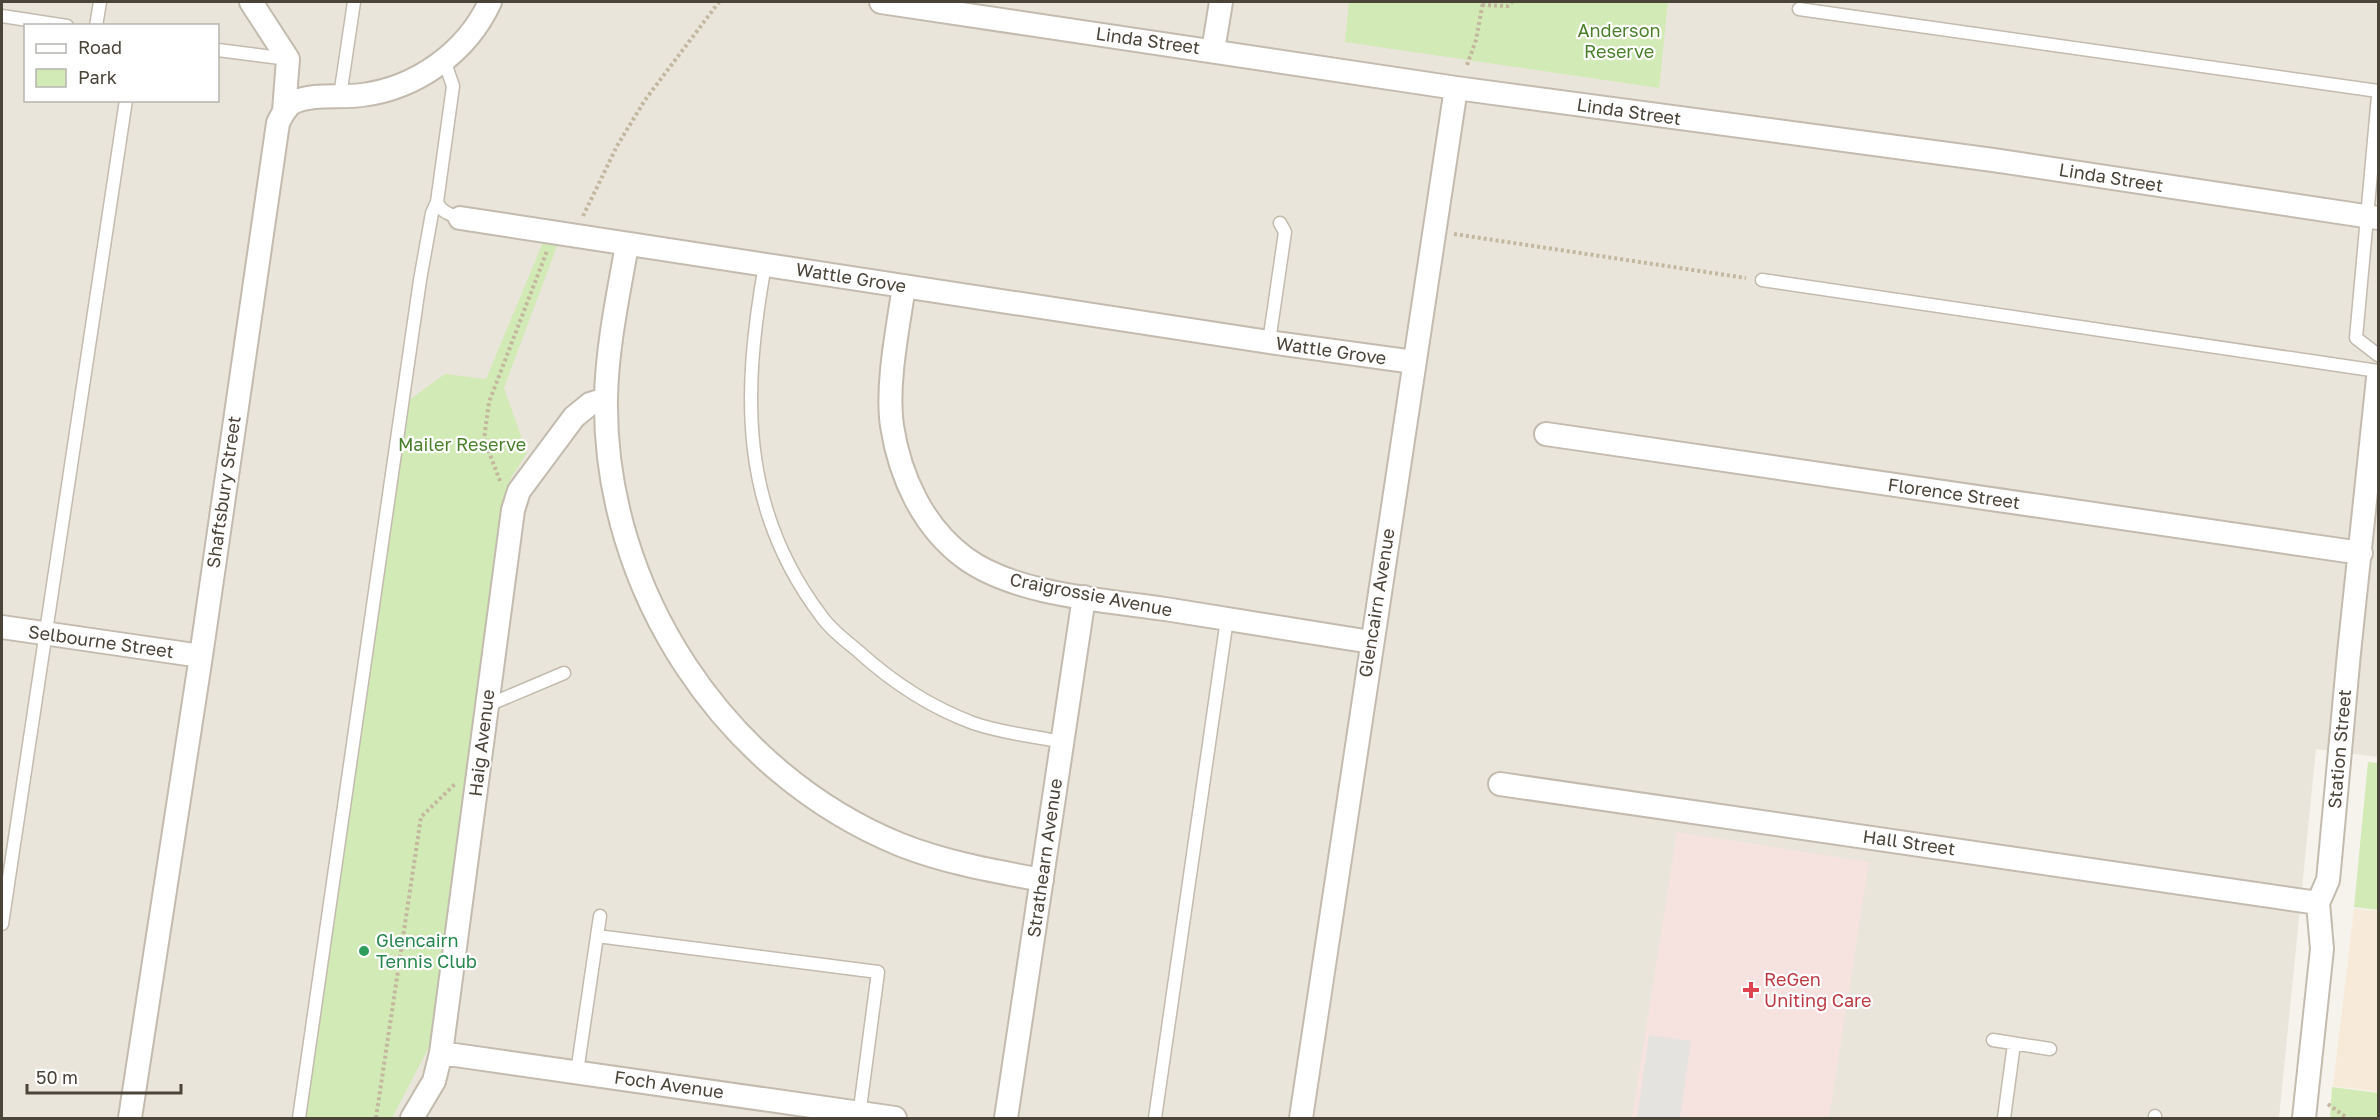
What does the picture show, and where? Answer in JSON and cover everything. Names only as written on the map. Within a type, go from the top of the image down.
[{"type":"street","points":[[251,2],[288,59]]},
{"type":"street","points":[[284,111],[293,103],[304,99],[384,91],[405,84],[427,72],[459,47],[478,23],[490,2]]},
{"type":"street","name":"Linda Street","points":[[881,2],[1455,88],[1994,160],[2373,218]]},
{"type":"street","points":[[1214,51],[1221,2]]},
{"type":"street","name":"Shaftsbury Street","points":[[130,1119],[201,656],[278,123],[284,111],[288,59]]},
{"type":"street","name":"Glencairn Avenue","points":[[1301,1119],[1455,88]]},
{"type":"street","name":"Wattle Grove","points":[[460,218],[1269,342],[1414,362]]},
{"type":"street","points":[[627,245],[610,343],[606,399],[609,451],[619,515],[634,568],[678,655],[714,705],[748,743],[795,783],[845,817],[901,845],[964,866],[1042,880]]},
{"type":"street","name":"Craigrossie Avenue","points":[[904,286],[891,399],[892,424],[898,454],[924,516],[942,538],[965,558],[992,574],[1020,584],[1084,597],[1371,642]]},
{"type":"street","name":"Station Street","points":[[2304,1119],[2322,949],[2318,903],[2328,880],[2349,653],[2379,378]]},
{"type":"street","name":"Haig Avenue","points":[[412,1119],[434,1081],[441,1053],[513,510],[519,491],[574,417],[590,404],[606,399]]},
{"type":"street","name":"Florence Street","points":[[1546,434],[2361,553]]},
{"type":"street","name":"Strathearn Avenue","points":[[1006,1119],[1084,597]]},
{"type":"street","name":"Selbourne Street","points":[[2,627],[201,656]]},
{"type":"street","name":"Hall Street","points":[[1500,784],[2318,903]]},
{"type":"street","name":"Foch Avenue","points":[[441,1053],[859,1116],[896,1119]]},
{"type":"lane","points":[[96,24],[100,2]]},
{"type":"lane","points":[[340,96],[354,2]]},
{"type":"lane","points":[[1799,9],[2379,91]]},
{"type":"lane","points":[[2,16],[54,24]]},
{"type":"lane","points":[[219,50],[288,59]]},
{"type":"lane","points":[[299,1119],[419,292],[432,213],[437,202],[453,86],[444,60]]},
{"type":"lane","points":[[2379,96],[2373,218],[2356,338],[2379,355]]},
{"type":"lane","points":[[2,924],[126,102]]},
{"type":"lane","name":"Wattle Grove","points":[[437,202],[446,213],[460,218]]},
{"type":"lane","points":[[1269,342],[1285,232],[1280,223]]},
{"type":"lane","points":[[765,265],[750,385],[752,446],[764,505],[773,530],[801,586],[823,619],[885,675],[914,694],[975,723],[1062,742]]},
{"type":"lane","points":[[1762,280],[2379,371]]},
{"type":"lane","points":[[1155,1119],[1227,619]]},
{"type":"lane","points":[[486,706],[564,673]]},
{"type":"lane","points":[[577,1072],[600,916]]},
{"type":"lane","points":[[597,936],[878,972],[859,1116]]},
{"type":"lane","points":[[1993,1040],[2050,1049]]},
{"type":"lane","points":[[2004,1119],[2014,1044]]},
{"type":"path","points":[[501,483],[484,439],[489,402],[564,235],[645,100],[719,2]]},
{"type":"path","points":[[1467,65],[1476,40],[1483,3],[1508,6],[1512,2]]},
{"type":"path","points":[[1433,231],[1762,280]]},
{"type":"path","points":[[376,1119],[421,817],[458,781]]},
{"type":"path","points":[[2328,1104],[2347,1119]]},
{"type":"shaded area","points":[[2,2],[2378,2],[2378,757],[2316,749],[2279,1118],[2,1118]]},
{"type":"shaded area","name":"ReGen Uniting Care","points":[[1677,832],[1869,862],[1829,1118],[1632,1118]]},
{"type":"shaded area","points":[[2354,909],[2378,911],[2378,1092],[2333,1086]]},
{"type":"shaded area","points":[[1649,1035],[1691,1041],[1680,1118],[1637,1118]]},
{"type":"green space","name":"Anderson Reserve","points":[[1349,2],[1668,2],[1659,88],[1345,42]]},
{"type":"green space","name":"Mailer Reserve","points":[[546,235],[560,238],[504,388],[527,453],[511,478],[504,500],[430,1045],[392,1118],[301,1118],[409,400],[445,374],[486,379]]},
{"type":"green space","points":[[2368,762],[2378,763],[2378,910],[2354,907]]},
{"type":"green space","points":[[2332,1087],[2378,1093],[2378,1118],[2330,1118]]},
{"type":"place","name":"Glencairn Tennis Club","points":[[364,951]]},
{"type":"place","name":"ReGen Uniting Care","points":[[1751,990]]}]
